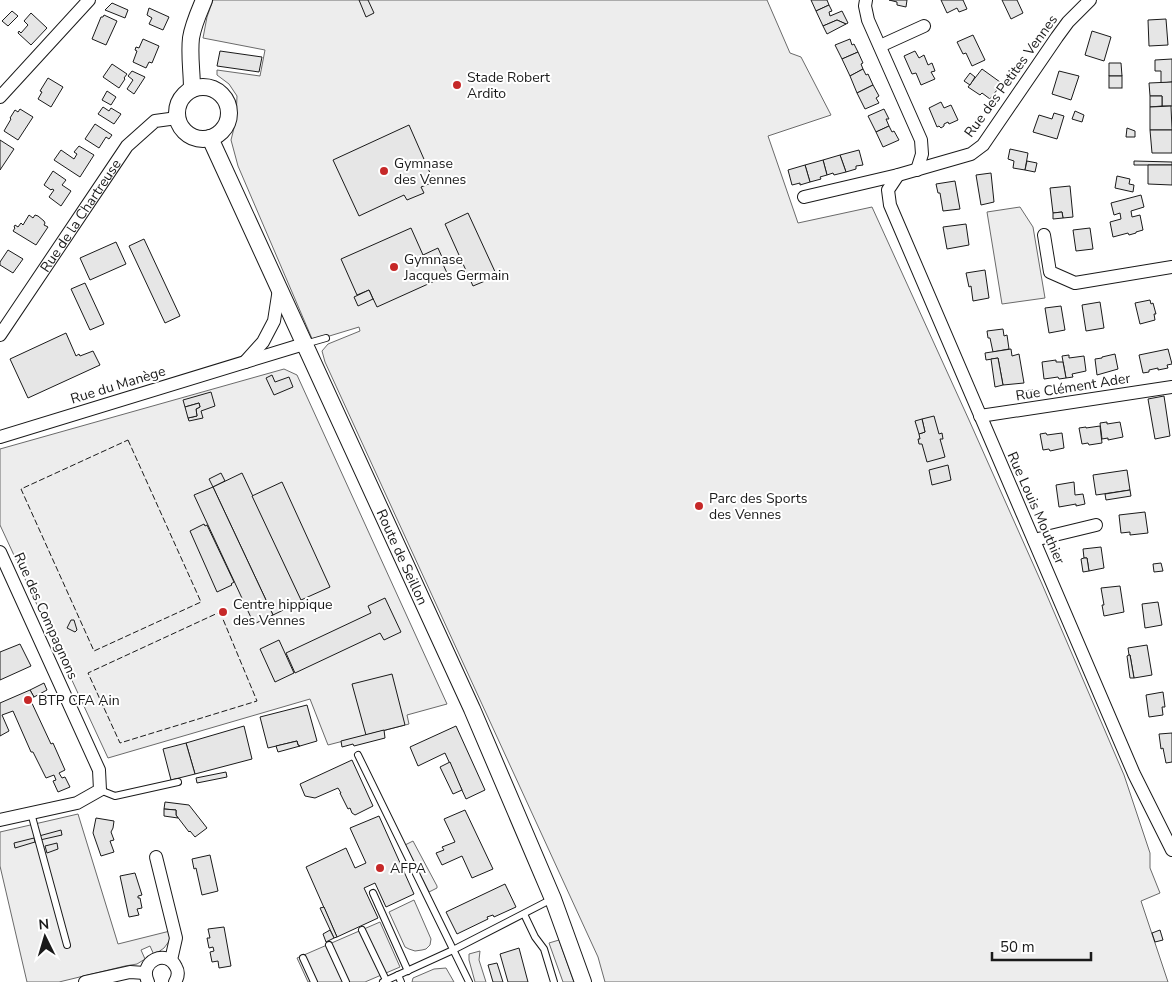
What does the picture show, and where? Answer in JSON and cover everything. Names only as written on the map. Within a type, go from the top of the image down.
[{"type":"street","points":[[0,97],[89,0]]},
{"type":"street","points":[[192,90],[190,56],[192,37],[204,0]]},
{"type":"street","points":[[866,0],[865,6],[868,20],[921,140],[922,154],[917,170]]},
{"type":"street","name":"Rue des Petites Vennes","points":[[804,197],[898,175],[972,154],[983,145],[1068,22],[1090,0]]},
{"type":"street","points":[[880,46],[924,26]]},
{"type":"street","points":[[200,87],[209,88],[223,96],[227,104],[228,120],[224,128],[210,138],[201,139],[193,137],[180,126],[177,118],[177,109],[180,101],[185,94],[192,90],[200,87]]},
{"type":"street","name":"Rue de la Chartreuse","points":[[0,335],[127,146],[155,120],[177,118]]},
{"type":"street","name":"Route de Seillon","points":[[210,138],[472,709],[553,899],[583,982]]},
{"type":"street","name":"Rue Louis Mouthier","points":[[898,175],[888,190],[890,205],[1134,774],[1172,850]]},
{"type":"street","points":[[1044,235],[1050,272],[1075,283],[1172,267]]},
{"type":"street","points":[[246,362],[263,342],[274,321],[279,289]]},
{"type":"street","name":"Rue du Manège","points":[[0,436],[304,344]]},
{"type":"street","name":"Rue Clément Ader","points":[[980,416],[1172,386]]},
{"type":"street","points":[[1034,540],[1096,525]]},
{"type":"street","name":"Rue des Compagnons","points":[[0,552],[99,770],[100,790]]},
{"type":"street","points":[[0,820],[77,802],[100,790]]},
{"type":"street","points":[[156,857],[176,938],[171,960]]},
{"type":"street","points":[[85,982],[130,972],[146,977],[147,967],[154,959],[166,958],[171,960],[177,968],[176,982]]},
{"type":"lane","points":[[304,344],[326,338]]},
{"type":"lane","points":[[358,755],[469,982]]},
{"type":"lane","points":[[100,790],[115,796],[178,782]]},
{"type":"lane","points":[[31,813],[67,945]]},
{"type":"lane","points":[[373,893],[408,971]]},
{"type":"lane","points":[[362,930],[384,981],[453,950],[553,899]]},
{"type":"lane","points":[[524,914],[535,937],[544,949],[554,982]]},
{"type":"lane","points":[[329,946],[346,982]]},
{"type":"lane","points":[[304,958],[314,982]]},
{"type":"lane","points":[[398,975],[401,982]]},
{"type":"shaded area","name":"Parc des Sports des Vennes","points":[[213,0],[767,0],[790,53],[801,57],[831,115],[768,136],[798,223],[872,207],[1042,584],[1124,775],[1150,853],[1150,868],[1160,893],[1141,901],[1168,982],[605,982],[598,957],[325,362],[322,351],[328,344],[360,331],[359,327],[313,341],[238,166],[231,140],[236,120],[237,96],[229,84],[217,75],[217,70],[260,76],[265,50],[203,38]]},
{"type":"shaded area","points":[[1020,207],[1033,227],[1045,298],[1002,304],[987,212]]},
{"type":"shaded area","name":"Centre hippique des Vennes","points":[[284,369],[297,375],[447,704],[407,715],[409,724],[328,745],[310,699],[108,758],[0,525],[0,449]]},
{"type":"shaded area","points":[[78,814],[118,944],[170,931],[170,940],[164,948],[154,955],[150,946],[141,950],[145,959],[137,964],[59,982],[27,982],[0,866],[0,832]]},
{"type":"shaded area","points":[[413,841],[437,886],[437,888],[429,892],[405,845]]},
{"type":"shaded area","points":[[414,900],[431,939],[430,945],[426,949],[415,951],[405,947],[389,912]]},
{"type":"shaded area","points":[[380,922],[400,967],[365,982],[308,982],[297,958]]},
{"type":"shaded area","points":[[559,940],[574,982],[563,982],[549,943]]},
{"type":"shaded area","points":[[480,951],[479,960],[486,982],[475,982],[469,960],[469,954]]},
{"type":"shaded area","points":[[446,968],[454,982],[412,982],[413,978],[434,969]]},
{"type":"building","points":[[359,0],[368,0],[374,13],[366,17]]},
{"type":"building","points":[[811,0],[827,0],[829,5],[816,11]]},
{"type":"building","points":[[889,0],[907,0],[906,7],[897,5],[897,2]]},
{"type":"building","points":[[941,0],[963,0],[967,9],[959,12],[957,8],[947,13]]},
{"type":"building","points":[[1002,0],[1017,0],[1023,13],[1011,19]]},
{"type":"building","points":[[112,3],[128,10],[125,18],[105,10]]},
{"type":"building","points":[[829,5],[832,11],[829,12],[830,16],[842,11],[848,23],[837,20],[823,26],[816,11]]},
{"type":"building","points":[[149,8],[169,17],[163,30],[149,24],[152,18],[147,15]]},
{"type":"building","points":[[12,11],[18,16],[8,26],[2,21]]},
{"type":"building","points":[[31,13],[47,28],[31,45],[18,33],[19,31],[21,33],[28,25],[24,21]]},
{"type":"building","points":[[104,15],[117,21],[106,45],[92,39],[101,17]]},
{"type":"building","points":[[1166,19],[1168,45],[1149,46],[1148,20]]},
{"type":"building","points":[[837,20],[846,24],[827,34],[823,26]]},
{"type":"building","points":[[1092,31],[1111,37],[1104,61],[1085,55]]},
{"type":"building","points":[[973,35],[985,60],[972,66],[966,53],[963,54],[957,42]]},
{"type":"building","points":[[143,39],[159,46],[152,63],[149,62],[146,68],[133,62],[137,51],[135,50],[136,47],[139,48]]},
{"type":"building","points":[[850,39],[858,52],[842,59],[835,45]]},
{"type":"building","points":[[220,51],[262,57],[259,72],[217,66]]},
{"type":"building","points":[[915,51],[919,58],[924,55],[928,65],[932,63],[935,71],[931,72],[935,79],[921,85],[916,73],[912,74],[904,56]]},
{"type":"building","points":[[858,52],[863,63],[861,64],[863,69],[850,76],[842,59]]},
{"type":"building","points":[[1172,59],[1172,82],[1161,83],[1161,71],[1155,71],[1155,60]]},
{"type":"building","points":[[1109,63],[1121,63],[1122,76],[1109,76]]},
{"type":"building","points":[[112,64],[127,74],[119,88],[103,77]]},
{"type":"building","points":[[863,69],[866,75],[868,74],[873,85],[857,93],[850,76]]},
{"type":"building","points":[[982,69],[1000,82],[990,99],[968,87]]},
{"type":"building","points":[[132,71],[145,77],[134,94],[127,89],[133,80],[128,76]]},
{"type":"building","points":[[1059,71],[1079,76],[1071,100],[1052,94]]},
{"type":"building","points":[[970,73],[975,77],[970,85],[964,81]]},
{"type":"building","points":[[1109,76],[1122,76],[1122,88],[1109,88]]},
{"type":"building","points":[[48,78],[63,87],[51,107],[38,99],[42,92],[40,91]]},
{"type":"building","points":[[1172,82],[1172,106],[1162,106],[1162,96],[1150,96],[1149,83]]},
{"type":"building","points":[[873,85],[879,96],[876,98],[879,103],[865,109],[857,93]]},
{"type":"building","points":[[107,91],[116,97],[111,105],[102,100]]},
{"type":"building","points":[[1150,96],[1162,96],[1162,106],[1150,107]]},
{"type":"building","points":[[941,102],[944,108],[951,105],[958,120],[949,124],[948,122],[941,128],[937,127],[929,108]]},
{"type":"building","points":[[1171,106],[1172,130],[1150,130],[1150,107]]},
{"type":"building","points":[[103,107],[109,111],[111,108],[121,114],[114,124],[98,114]]},
{"type":"building","points":[[20,109],[33,117],[18,140],[4,131],[15,110],[18,112]]},
{"type":"building","points":[[884,109],[889,119],[886,119],[889,126],[876,132],[868,116]]},
{"type":"building","points":[[1075,111],[1084,115],[1082,122],[1072,119]]},
{"type":"building","points":[[1054,113],[1064,116],[1057,139],[1033,132],[1039,115],[1052,119]]},
{"type":"building","points":[[95,124],[112,135],[109,139],[106,137],[99,148],[85,139]]},
{"type":"building","name":"Gymnase des Vennes","points":[[409,125],[434,182],[421,187],[424,193],[407,200],[404,195],[359,216],[333,160]]},
{"type":"building","points":[[889,126],[899,140],[883,147],[876,132]]},
{"type":"building","points":[[1127,128],[1135,131],[1135,137],[1126,137]]},
{"type":"building","points":[[1150,130],[1172,130],[1172,153],[1152,153]]},
{"type":"building","points":[[0,140],[14,149],[0,170]]},
{"type":"building","points":[[79,146],[94,155],[80,177],[54,160],[61,150],[74,159],[77,154],[74,152]]},
{"type":"building","points":[[1010,149],[1028,153],[1025,170],[1013,168],[1014,161],[1008,159]]},
{"type":"building","points":[[859,150],[863,165],[856,166],[856,169],[846,172],[840,155]]},
{"type":"building","points":[[840,155],[846,172],[827,175],[823,160]]},
{"type":"building","points":[[823,160],[827,175],[810,182],[805,165]]},
{"type":"building","points":[[1027,161],[1037,163],[1035,172],[1025,170]]},
{"type":"building","points":[[1134,161],[1172,162],[1172,165],[1134,165]]},
{"type":"building","points":[[805,165],[810,182],[792,185],[788,170]]},
{"type":"building","points":[[1148,165],[1172,165],[1172,185],[1148,184]]},
{"type":"building","points":[[53,171],[66,180],[62,185],[71,191],[61,206],[49,197],[54,190],[44,185]]},
{"type":"building","points":[[991,173],[994,202],[981,205],[976,175]]},
{"type":"building","points":[[1117,176],[1130,179],[1129,184],[1134,185],[1133,192],[1115,188]]},
{"type":"building","points":[[955,181],[960,209],[943,211],[940,193],[938,193],[936,184]]},
{"type":"building","points":[[1070,186],[1073,217],[1063,218],[1062,212],[1053,213],[1050,188]]},
{"type":"building","points":[[1141,195],[1144,207],[1131,211],[1132,217],[1140,215],[1143,230],[1129,235],[1128,233],[1113,237],[1110,222],[1121,219],[1120,213],[1114,215],[1111,203]]},
{"type":"building","points":[[1062,212],[1063,218],[1053,219],[1053,213]]},
{"type":"building","points":[[468,213],[497,276],[473,286],[445,224]]},
{"type":"building","points":[[29,215],[33,218],[35,215],[38,216],[44,221],[44,225],[48,227],[36,245],[13,231],[15,225],[18,227],[21,223],[23,225]]},
{"type":"building","points":[[966,224],[969,245],[947,249],[943,227]]},
{"type":"building","name":"Gymnase Jacques Germain","points":[[411,228],[423,255],[438,248],[442,257],[440,258],[448,275],[377,307],[369,290],[357,295],[341,259]]},
{"type":"building","points":[[1090,228],[1093,249],[1076,251],[1073,230]]},
{"type":"building","points":[[144,239],[180,316],[165,323],[129,246]]},
{"type":"building","points":[[116,242],[126,264],[90,280],[80,258]]},
{"type":"building","points":[[8,250],[23,259],[13,273],[0,265]]},
{"type":"building","points":[[985,270],[989,298],[973,301],[971,286],[969,287],[966,273]]},
{"type":"building","points":[[85,283],[104,324],[90,330],[71,289]]},
{"type":"building","points":[[369,290],[373,299],[358,306],[354,297]]},
{"type":"building","points":[[1150,300],[1151,304],[1153,303],[1156,314],[1154,314],[1155,320],[1140,324],[1135,303]]},
{"type":"building","points":[[1100,302],[1104,328],[1086,331],[1082,305]]},
{"type":"building","points":[[1061,306],[1065,330],[1049,333],[1045,308]]},
{"type":"building","points":[[1003,329],[1004,336],[1007,335],[1009,349],[993,352],[987,331]]},
{"type":"building","points":[[66,333],[76,356],[93,351],[100,365],[28,398],[10,359]]},
{"type":"building","points":[[1011,349],[1012,356],[1019,354],[1024,383],[1003,385],[998,358],[986,360],[985,353]]},
{"type":"building","points":[[1168,349],[1172,364],[1167,365],[1168,368],[1158,370],[1158,368],[1143,373],[1139,355]]},
{"type":"building","points":[[1115,354],[1118,369],[1097,375],[1095,359]]},
{"type":"building","points":[[1069,355],[1069,358],[1084,356],[1086,371],[1072,374],[1073,377],[1066,378],[1062,356]]},
{"type":"building","points":[[998,358],[1003,385],[995,387],[991,359]]},
{"type":"building","points":[[1056,360],[1056,362],[1063,362],[1066,378],[1044,379],[1042,362]]},
{"type":"building","points":[[272,375],[275,382],[289,377],[293,387],[274,395],[266,378]]},
{"type":"building","points":[[1033,390],[1034,397],[1023,398],[1022,391]]},
{"type":"building","points":[[211,392],[215,406],[201,411],[203,418],[189,421],[188,418],[197,416],[196,409],[200,407],[199,403],[185,407],[183,400]]},
{"type":"building","points":[[1164,396],[1170,436],[1155,439],[1148,399]]},
{"type":"building","points":[[199,403],[200,407],[196,409],[197,416],[188,418],[185,407]]},
{"type":"building","points":[[934,416],[939,434],[942,433],[943,439],[940,439],[945,457],[927,462],[922,444],[919,444],[918,439],[920,439],[919,434],[925,432],[922,419]]},
{"type":"building","points":[[922,419],[925,432],[919,434],[915,421]]},
{"type":"building","points":[[1107,422],[1107,424],[1120,422],[1123,437],[1108,440],[1108,438],[1102,439],[1100,423]]},
{"type":"building","points":[[1100,426],[1102,443],[1082,444],[1079,428]]},
{"type":"building","points":[[1046,433],[1047,435],[1062,433],[1064,448],[1050,451],[1049,449],[1043,450],[1040,434]]},
{"type":"building","points":[[948,465],[951,480],[932,485],[929,470]]},
{"type":"building","points":[[1127,470],[1130,490],[1096,495],[1093,475]]},
{"type":"building","points":[[221,473],[225,481],[213,487],[209,479]]},
{"type":"building","points":[[242,473],[302,601],[273,615],[213,487]]},
{"type":"building","points":[[282,482],[330,587],[301,600],[252,496]]},
{"type":"building","points":[[1074,482],[1075,495],[1083,494],[1085,504],[1059,507],[1056,485]]},
{"type":"building","points":[[213,487],[273,615],[254,624],[194,495]]},
{"type":"building","points":[[1130,490],[1131,496],[1106,500],[1105,494]]},
{"type":"building","points":[[1145,512],[1148,533],[1130,535],[1130,532],[1121,533],[1119,515]]},
{"type":"building","points":[[204,524],[205,526],[207,525],[234,582],[232,585],[217,592],[190,531]]},
{"type":"building","points":[[1101,547],[1104,568],[1089,571],[1083,549]]},
{"type":"building","points":[[1087,558],[1089,571],[1083,572],[1081,559]]},
{"type":"building","points":[[1161,563],[1163,571],[1154,572],[1153,564]]},
{"type":"building","points":[[1120,586],[1124,612],[1104,616],[1101,588]]},
{"type":"building","points":[[385,598],[401,632],[384,640],[380,633],[295,673],[286,653],[371,613],[368,606]]},
{"type":"building","points":[[1158,602],[1162,625],[1145,628],[1142,604]]},
{"type":"building","points":[[71,620],[74,620],[77,630],[75,632],[67,628]]},
{"type":"building","points":[[279,640],[294,673],[275,682],[260,649]]},
{"type":"building","points":[[20,644],[31,666],[0,680],[0,652]]},
{"type":"building","points":[[1147,645],[1152,675],[1134,678],[1128,648]]},
{"type":"building","points":[[1130,655],[1134,678],[1130,678],[1127,656]]},
{"type":"building","points":[[392,674],[405,725],[366,735],[352,684]]},
{"type":"building","points":[[44,683],[47,690],[34,697],[30,690]]},
{"type":"building","points":[[30,690],[34,697],[30,699],[65,770],[59,773],[62,778],[65,777],[70,787],[58,792],[53,781],[56,780],[54,775],[46,778],[33,752],[31,752],[13,711],[2,715],[9,731],[0,736],[0,703]]},
{"type":"building","points":[[1163,692],[1165,707],[1162,707],[1163,715],[1149,717],[1146,695]]},
{"type":"building","points":[[307,705],[317,741],[300,746],[297,741],[268,748],[260,717]]},
{"type":"building","points":[[244,726],[252,759],[195,774],[186,743]]},
{"type":"building","points":[[456,726],[485,790],[466,799],[445,753],[418,766],[410,747]]},
{"type":"building","points":[[384,730],[385,738],[342,747],[341,741]]},
{"type":"building","points":[[1172,733],[1172,762],[1166,763],[1163,748],[1161,749],[1159,734]]},
{"type":"building","points":[[297,741],[300,746],[278,752],[276,746]]},
{"type":"building","points":[[186,743],[195,774],[171,780],[163,749]]},
{"type":"building","points":[[352,760],[373,806],[355,815],[350,808],[348,809],[338,788],[315,798],[305,796],[300,784]]},
{"type":"building","points":[[450,762],[462,790],[453,794],[440,767]]},
{"type":"building","points":[[226,772],[227,777],[197,783],[196,778]]},
{"type":"building","points":[[165,802],[189,805],[207,828],[195,837],[176,815],[176,810],[164,809]]},
{"type":"building","points":[[164,809],[176,810],[178,818],[164,816]]},
{"type":"building","points":[[465,810],[493,869],[472,878],[462,856],[442,865],[436,853],[444,850],[442,847],[455,842],[444,819]]},
{"type":"building","points":[[379,816],[414,894],[386,907],[375,883],[364,888],[378,918],[337,937],[306,867],[346,848],[355,868],[366,863],[350,828]]},
{"type":"building","points":[[96,818],[114,821],[111,832],[114,840],[110,841],[114,852],[101,856],[93,833]]},
{"type":"building","points":[[61,830],[62,835],[40,840],[39,836]]},
{"type":"building","points":[[34,838],[35,842],[15,848],[14,843]]},
{"type":"building","points":[[57,843],[58,849],[47,853],[45,846]]},
{"type":"building","points":[[210,855],[218,891],[202,895],[192,859]]},
{"type":"building","points":[[135,873],[142,895],[138,896],[138,898],[140,898],[142,908],[137,909],[139,915],[129,917],[120,876]]},
{"type":"building","points":[[505,884],[516,907],[494,917],[493,915],[487,917],[488,919],[457,934],[446,912]]},
{"type":"building","points":[[324,907],[337,937],[334,938],[320,908]]},
{"type":"building","points":[[224,927],[231,966],[219,968],[218,961],[212,962],[210,952],[214,951],[213,947],[209,948],[207,938],[210,938],[208,929]]},
{"type":"building","points":[[330,930],[334,938],[326,942],[323,934]]},
{"type":"building","points":[[1160,930],[1163,940],[1155,942],[1152,933]]},
{"type":"building","points":[[519,948],[528,982],[508,982],[500,954]]},
{"type":"building","points":[[497,963],[503,982],[493,982],[488,965]]},
{"type":"fence","points":[[128,440],[201,602],[94,651],[21,489],[128,440]]},
{"type":"fence","points":[[220,612],[257,701],[120,743],[88,673],[220,612]]},
{"type":"place","name":"Stade Robert Ardito","points":[[457,85]]},
{"type":"place","name":"Gymnase des Vennes","points":[[384,171]]},
{"type":"place","name":"Gymnase Jacques Germain","points":[[394,267]]},
{"type":"place","name":"Parc des Sports des Vennes","points":[[699,506]]},
{"type":"place","name":"Centre hippique des Vennes","points":[[223,612]]},
{"type":"place","name":"BTP CFA Ain","points":[[28,700]]},
{"type":"place","name":"AFPA","points":[[380,868]]}]
